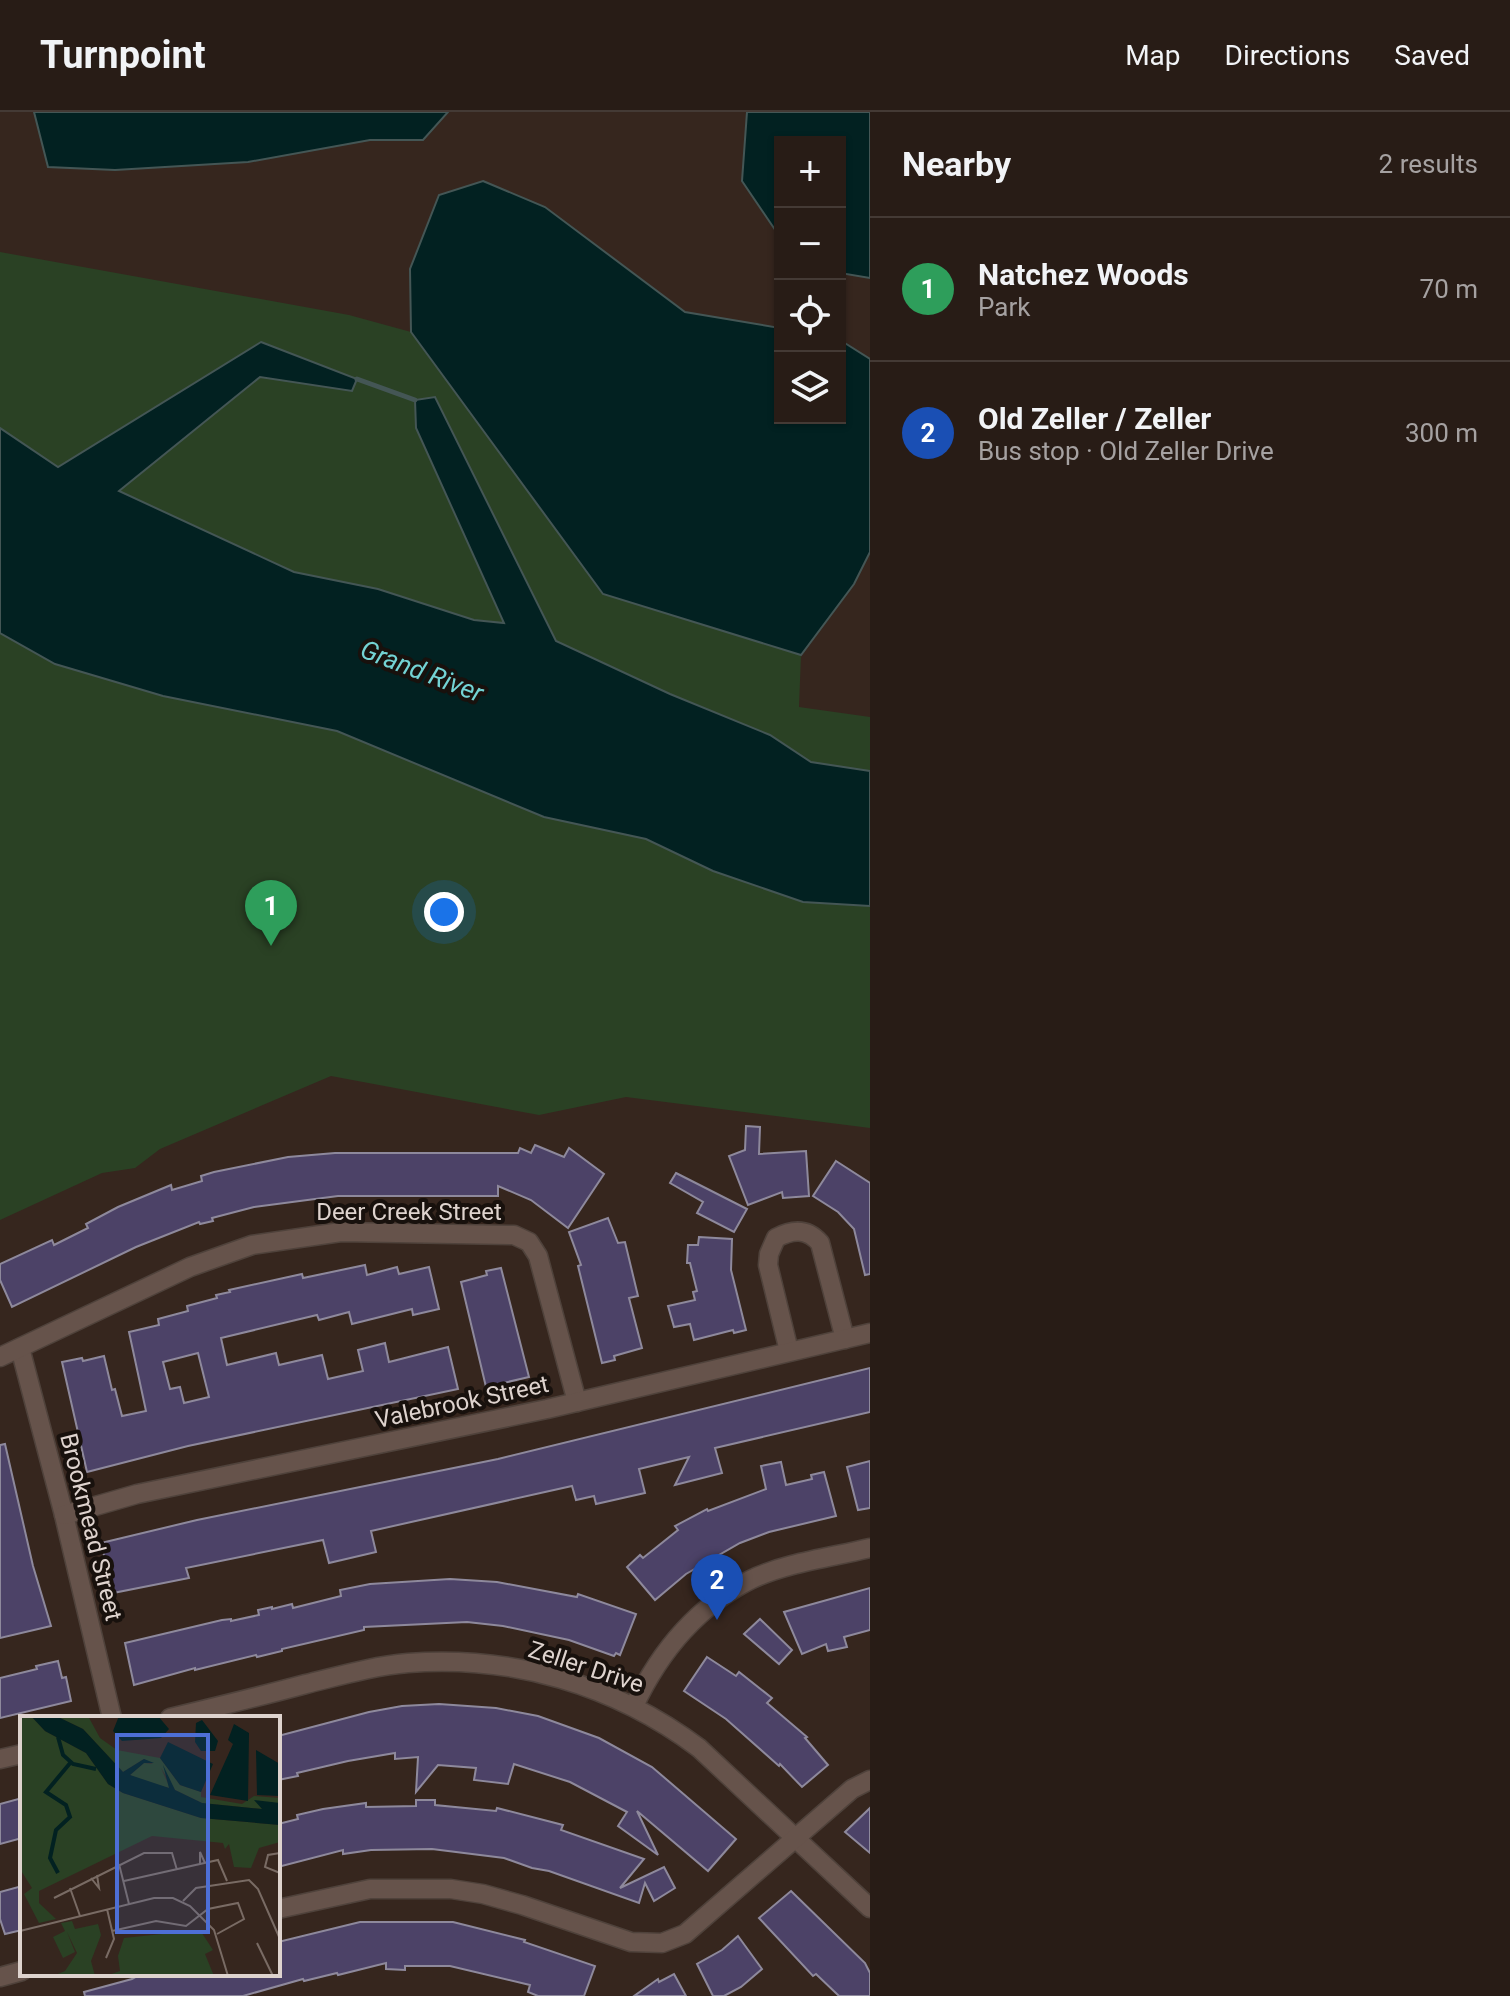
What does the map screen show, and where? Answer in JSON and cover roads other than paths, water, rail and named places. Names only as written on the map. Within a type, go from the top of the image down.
[{"type":"street","points":[[789,1351],[768,1265],[776,1238],[792,1231],[807,1233],[820,1243],[845,1339]]},
{"type":"street","name":"Deer Creek Street","points":[[0,1357],[190,1267],[252,1245],[341,1232],[514,1235],[529,1242],[538,1256],[577,1402]]},
{"type":"street","name":"Valebrook Street","points":[[64,1515],[137,1494],[577,1402],[870,1333]]},
{"type":"street","name":"Brookmead Street","points":[[20,1348],[112,1716]]},
{"type":"street","points":[[634,1706],[645,1683],[684,1628],[715,1602],[751,1579],[870,1548]]},
{"type":"street","name":"Zeller Drive","points":[[178,1716],[357,1672],[405,1664],[457,1662],[537,1673],[634,1706],[670,1727],[699,1748],[870,1908]]},
{"type":"street","points":[[0,1759],[20,1754]]},
{"type":"street","points":[[280,1909],[370,1889],[451,1889],[522,1905],[631,1942],[662,1943],[685,1934],[852,1789],[870,1780]]},
{"type":"street","points":[[0,1977],[20,1972]]},
{"type":"water","points":[[34,112],[448,112],[423,140],[370,140],[248,162],[115,170],[48,167]]},
{"type":"water","points":[[747,112],[870,112],[870,278],[846,274],[846,136],[774,136],[774,228],[742,181]]},
{"type":"water","points":[[483,181],[545,207],[685,312],[774,327],[774,424],[846,424],[846,344],[870,359],[870,552],[854,584],[801,655],[603,594],[411,332],[410,269],[439,195]]},
{"type":"water","name":"Grand River","points":[[261,342],[357,379],[352,391],[260,377],[119,491],[294,572],[378,589],[474,620],[504,623],[416,428],[415,400],[435,397],[556,641],[670,694],[770,735],[811,762],[870,771],[870,906],[803,902],[713,871],[646,839],[544,817],[337,731],[163,696],[55,664],[0,633],[0,428],[58,467]]},
{"type":"waterway","points":[[357,379],[415,400]]},
{"type":"place","name":"Natchez Woods","points":[[271,946]]},
{"type":"place","name":"Old Zeller / Zeller","points":[[717,1620]]}]
